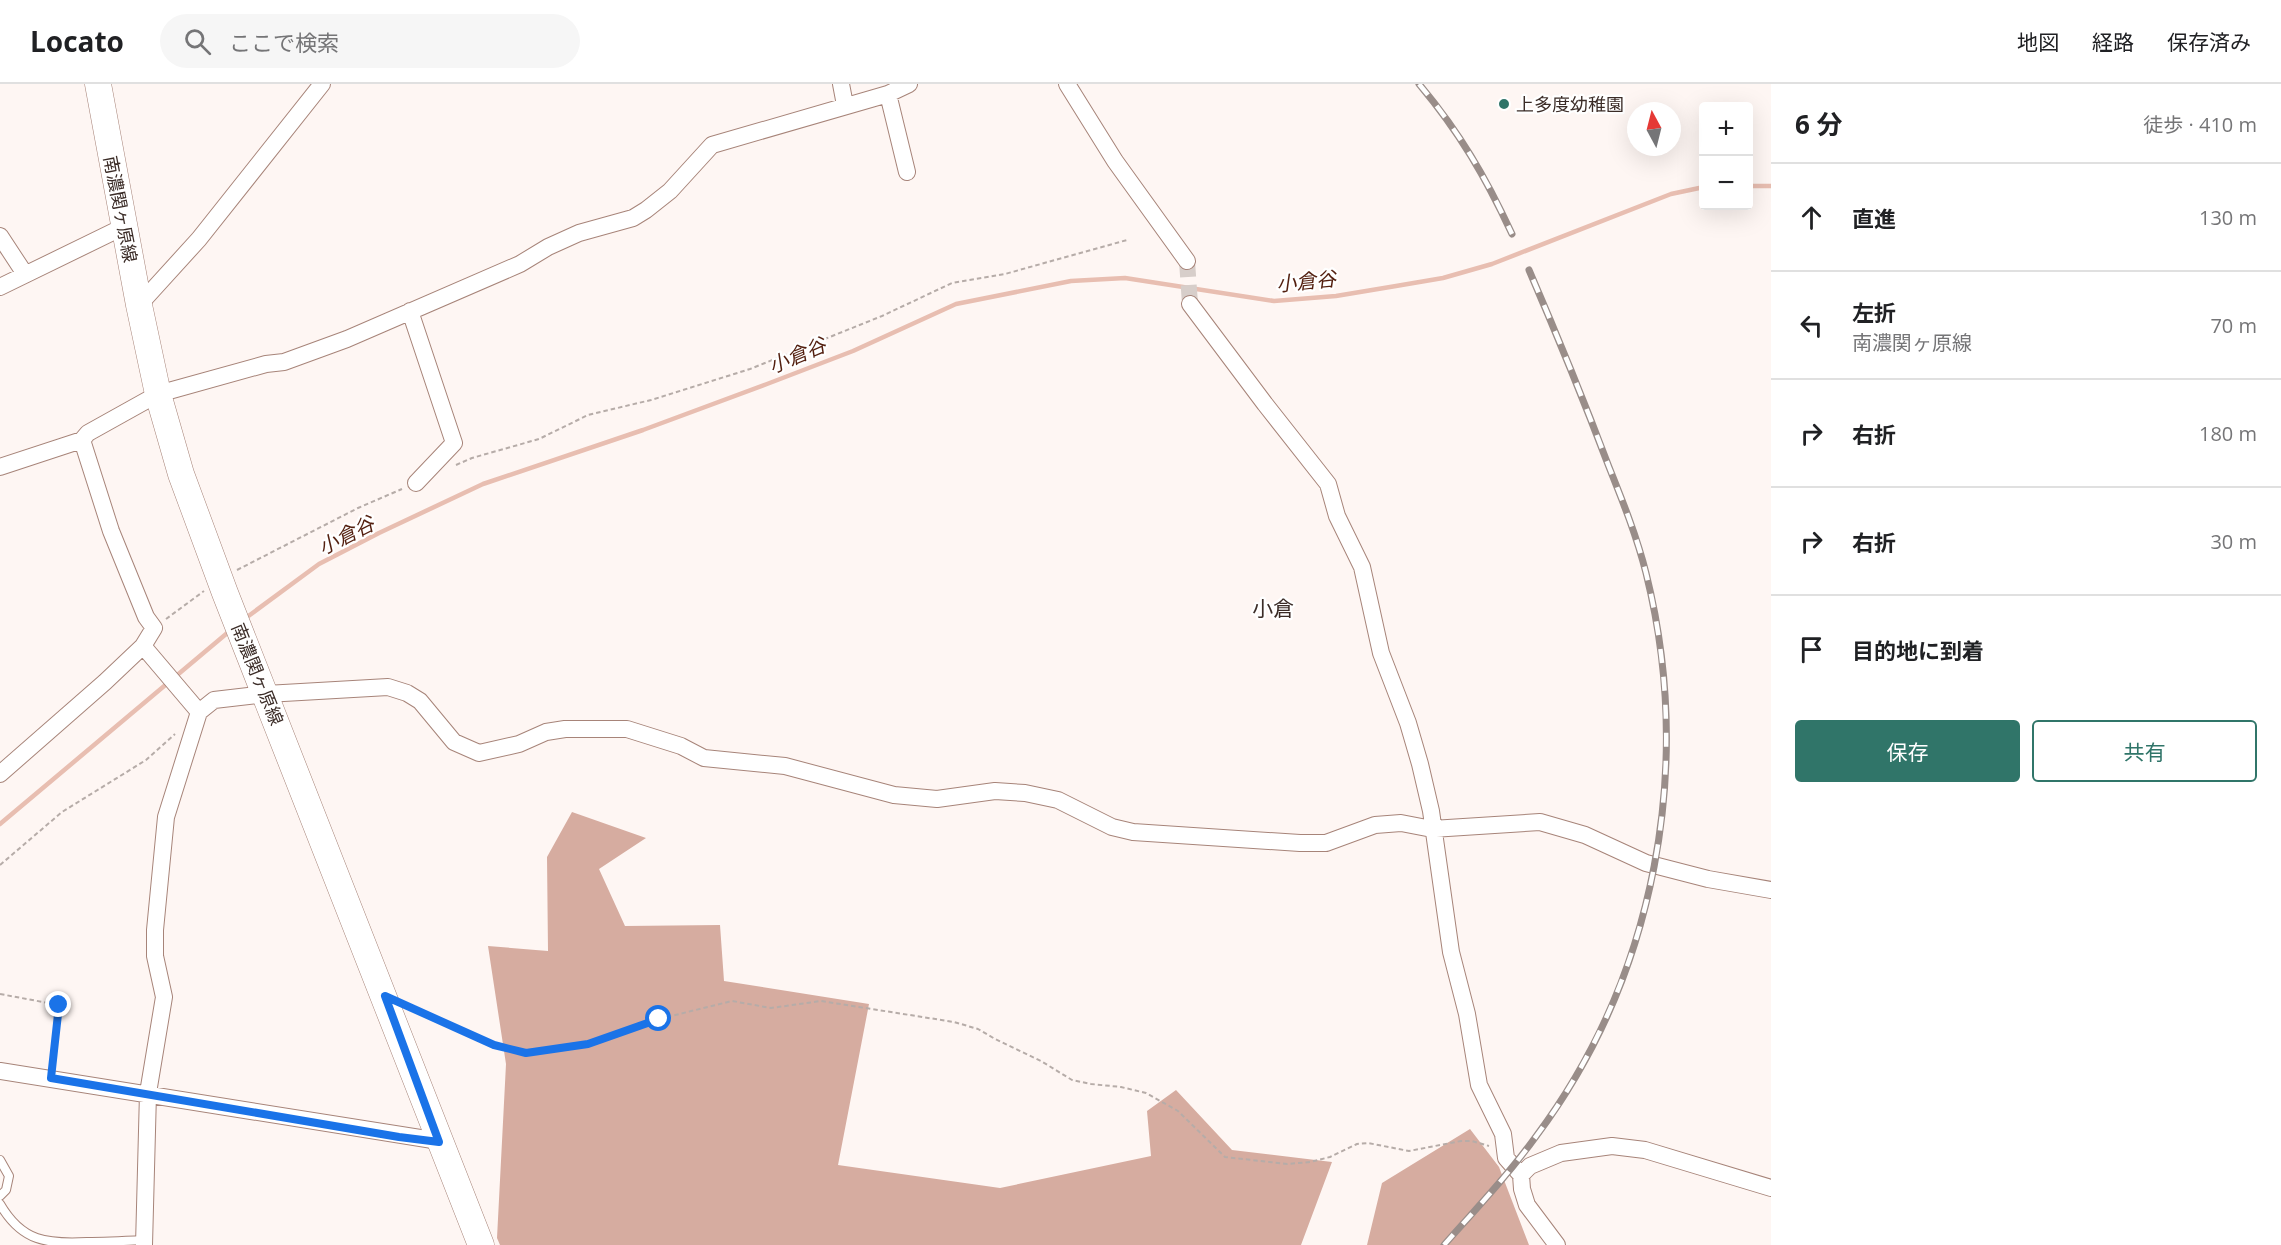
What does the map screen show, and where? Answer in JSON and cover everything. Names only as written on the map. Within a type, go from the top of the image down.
[{"type":"main road","name":"南濃関ヶ原線","points":[[98,84],[139,305],[158,394],[181,474],[481,1245]]},
{"type":"street","points":[[139,305],[200,238],[322,84]]},
{"type":"street","points":[[841,84],[846,105]]},
{"type":"street","points":[[0,467],[82,440],[88,433],[158,394],[266,364],[284,362],[347,339],[520,264],[579,232],[633,218],[670,191],[712,145],[888,94],[909,84]]},
{"type":"street","points":[[1067,84],[1115,161],[1187,261]]},
{"type":"street","points":[[888,94],[907,172]]},
{"type":"street","points":[[0,287],[123,227]]},
{"type":"street","points":[[0,236],[25,274]]},
{"type":"street","points":[[1190,304],[1328,484],[1337,516],[1362,567],[1382,653],[1408,723],[1431,812],[1451,952],[1467,1014],[1479,1085],[1503,1134],[1506,1158],[1521,1175],[1522,1189],[1527,1204],[1557,1245]]},
{"type":"street","points":[[410,310],[454,443],[416,483]]},
{"type":"street","points":[[0,774],[105,682],[147,650],[154,628],[146,617],[111,531],[82,440]]},
{"type":"street","points":[[147,650],[196,713]]},
{"type":"street","points":[[144,1243],[148,1093],[164,997],[155,956],[155,930],[166,817],[196,713],[214,700],[266,693],[388,687],[408,693],[420,701],[454,742],[479,753],[519,744],[546,732],[565,729],[627,729],[681,746],[704,758],[785,766],[894,795],[937,799],[995,791],[1025,793],[1058,800],[1112,827],[1133,832],[1326,843],[1374,825],[1401,824],[1432,829],[1540,822],[1585,835],[1646,863],[1708,879],[1771,890]]},
{"type":"street","points":[[0,1071],[148,1093],[439,1142]]},
{"type":"street","points":[[1521,1175],[1530,1167],[1561,1153],[1612,1146],[1645,1150],[1771,1188]]},
{"type":"lane","points":[[0,1160],[9,1176],[6,1190],[0,1196]]},
{"type":"lane","points":[[0,1204],[11,1221],[20,1229],[31,1237],[45,1242],[144,1243]]},
{"type":"path","points":[[453,466],[472,458],[540,439],[588,415],[651,400],[750,369],[882,316],[952,284],[1005,274],[1127,240]]},
{"type":"path","points":[[154,628],[358,508],[416,483]]},
{"type":"path","points":[[0,865],[62,812],[146,760],[196,713]]},
{"type":"path","points":[[0,993],[59,1005],[51,1078]]},
{"type":"path","points":[[385,996],[494,1045],[526,1053],[588,1044],[659,1019],[732,1001],[771,1008],[821,1000],[954,1022],[978,1029],[1041,1061],[1072,1080],[1146,1093],[1178,1111],[1225,1156],[1287,1164],[1330,1157],[1357,1144],[1368,1143],[1409,1151],[1472,1141],[1495,1148],[1506,1158]]},
{"type":"shaded area","points":[[572,812],[646,838],[599,869],[625,926],[720,925],[724,981],[869,1004],[838,1165],[1000,1188],[1151,1156],[1147,1111],[1176,1090],[1232,1150],[1332,1162],[1301,1245],[500,1245],[497,1238],[506,1064],[488,946],[548,951],[547,857]]},
{"type":"shaded area","points":[[1470,1129],[1499,1167],[1529,1245],[1367,1245],[1382,1183]]},
{"type":"waterway","name":"小倉谷","points":[[1753,186],[1771,186]]},
{"type":"waterway","name":"小倉谷","points":[[243,620],[319,564],[483,484],[643,430],[767,384],[853,351],[956,304],[1071,281],[1125,278],[1274,301],[1336,296],[1443,278],[1492,264],[1671,194],[1699,188]]},
{"type":"waterway","name":"小倉谷","points":[[0,824],[232,629]]},
{"type":"tunnel","points":[[1187,261],[1190,304]]},
{"type":"railway","points":[[1419,84],[1471,156],[1512,234]]},
{"type":"railway","points":[[1444,1245],[1504,1177],[1537,1135],[1578,1073],[1611,1007],[1636,938],[1654,866],[1664,793],[1666,720],[1660,646],[1646,573],[1619,493],[1529,270]]},
{"type":"place","name":"上多度幼稚園","points":[[1504,104]]},
{"type":"district","name":"小倉","points":[[1273,608]]},
{"type":"route","points":[[59,1005],[51,1078],[439,1142],[385,996],[494,1045],[526,1053],[588,1044],[659,1019]]}]
